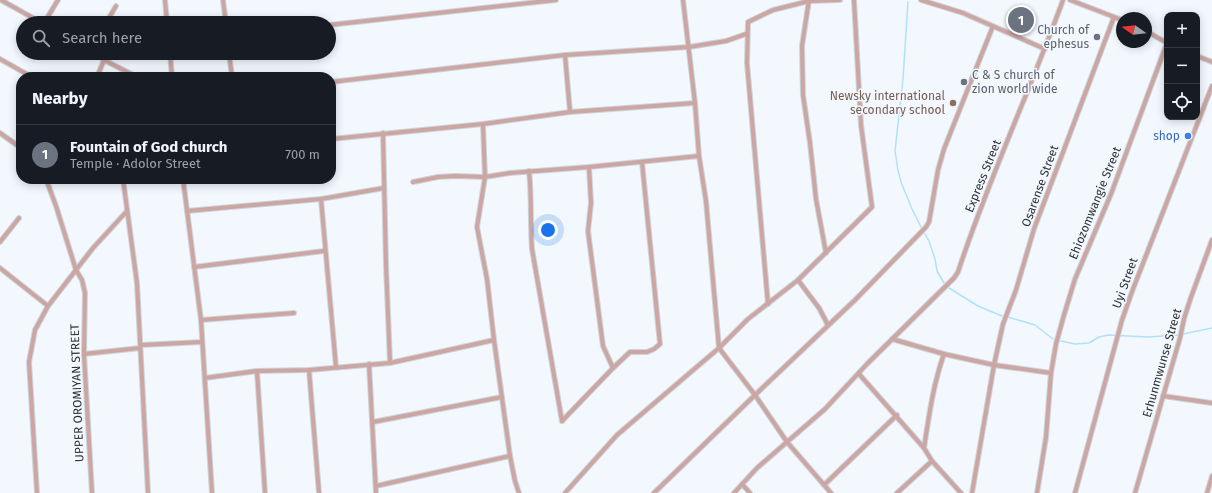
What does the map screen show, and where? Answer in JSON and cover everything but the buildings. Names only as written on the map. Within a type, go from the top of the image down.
[{"type":"street","points":[[1,0],[30,16]]},
{"type":"street","points":[[48,16],[58,0]]},
{"type":"street","points":[[165,0],[166,16]]},
{"type":"street","points":[[223,0],[225,16]]},
{"type":"street","points":[[336,25],[556,0]]},
{"type":"street","points":[[683,0],[695,103],[699,156],[706,201],[718,348],[754,395],[787,442],[831,493]]},
{"type":"street","points":[[768,304],[746,63],[746,34],[748,22],[773,10],[809,1],[840,0]]},
{"type":"street","points":[[567,492],[617,435],[718,348],[748,319],[798,280],[871,209],[872,207],[861,124],[854,0]]},
{"type":"street","points":[[921,0],[963,13],[1045,49]]},
{"type":"street","name":"Express Street","points":[[734,493],[757,468],[825,409],[892,339],[954,278],[958,272],[986,195],[1045,49],[1063,0]]},
{"type":"street","points":[[1070,0],[1114,17]]},
{"type":"street","points":[[809,1],[802,46],[803,95],[816,199],[826,253]]},
{"type":"street","points":[[110,16],[116,6]]},
{"type":"street","name":"Osarense Street","points":[[972,493],[994,365],[1003,324],[1016,290],[1034,229],[1114,17]]},
{"type":"street","points":[[654,493],[754,395],[856,299],[926,227],[929,222],[938,170],[944,149],[993,26]]},
{"type":"street","points":[[336,81],[565,55],[688,46],[726,41],[746,34]]},
{"type":"street","points":[[1152,34],[1164,41]]},
{"type":"street","name":"Ehiozomwangie Street","points":[[1037,493],[1046,437],[1051,373],[1056,344],[1076,279],[1111,194],[1165,48]]},
{"type":"street","points":[[565,55],[570,112]]},
{"type":"street","points":[[1200,57],[1212,62]]},
{"type":"street","points":[[0,59],[23,72]]},
{"type":"street","points":[[99,72],[104,60],[127,72]]},
{"type":"street","points":[[171,60],[172,72]]},
{"type":"street","points":[[231,60],[232,72]]},
{"type":"street","name":"Uyi Street","points":[[1075,493],[1117,338],[1133,288],[1212,86]]},
{"type":"street","points":[[336,138],[483,124],[570,112],[695,103]]},
{"type":"street","points":[[483,124],[485,177],[477,227],[487,279],[510,456],[519,493]]},
{"type":"street","points":[[0,133],[16,144]]},
{"type":"street","points":[[383,133],[390,363]]},
{"type":"street","points":[[413,182],[444,176],[485,177],[529,171],[589,168],[699,156]]},
{"type":"street","points":[[529,171],[532,249],[562,421],[630,352],[646,352],[654,349],[660,344],[642,162]]},
{"type":"street","points":[[589,168],[591,203],[588,231],[603,346],[613,368]]},
{"type":"street","name":"UPPER OROMIYAN STREET","points":[[48,184],[76,270],[82,280],[85,293],[84,354],[92,493]]},
{"type":"street","points":[[124,184],[137,283],[148,493]]},
{"type":"street","points":[[184,184],[201,320],[212,493]]},
{"type":"street","points":[[187,211],[321,199],[384,188]]},
{"type":"street","points":[[321,199],[324,251],[336,367]]},
{"type":"street","points":[[36,493],[29,362],[35,330],[48,306],[103,236],[127,211]]},
{"type":"street","points":[[0,242],[19,218]]},
{"type":"street","name":"Erhunmwunse Street","points":[[1135,493],[1190,300],[1212,240]]},
{"type":"street","points":[[194,267],[324,251]]},
{"type":"street","points":[[0,268],[48,306]]},
{"type":"street","points":[[798,280],[820,308],[828,325]]},
{"type":"street","points":[[201,320],[294,313]]},
{"type":"street","points":[[892,339],[944,354],[994,365],[1051,373]]},
{"type":"street","points":[[205,378],[257,371],[309,370],[390,363],[494,340]]},
{"type":"street","points":[[84,354],[140,347],[202,342]]},
{"type":"street","points":[[924,448],[932,397],[944,354]]},
{"type":"street","points":[[370,364],[376,493]]},
{"type":"street","points":[[309,370],[319,493]]},
{"type":"street","points":[[257,371],[265,493]]},
{"type":"street","points":[[859,374],[897,416],[924,448],[932,461],[961,493]]},
{"type":"street","points":[[1163,396],[1212,403]]},
{"type":"street","points":[[373,422],[502,397]]},
{"type":"street","points":[[824,485],[897,416]]},
{"type":"street","points":[[376,486],[510,456]]},
{"type":"street","points":[[897,493],[932,461]]},
{"type":"street","points":[[1207,493],[1212,476]]},
{"type":"street","points":[[742,484],[750,493]]},
{"type":"waterway","points":[[908,2],[903,79],[895,151],[901,182],[921,227]]},
{"type":"waterway","points":[[925,234],[935,259],[937,271],[944,283]]},
{"type":"waterway","points":[[949,288],[978,306],[1002,316]]},
{"type":"waterway","points":[[1008,317],[1035,325],[1053,339]]},
{"type":"waterway","points":[[1183,334],[1212,328]]},
{"type":"waterway","points":[[1061,341],[1075,344],[1089,343],[1099,337],[1108,335],[1148,337],[1179,335]]},
{"type":"place","name":"Fountain of God church","points":[[1021,20]]},
{"type":"place","name":"Church of ephesus","points":[[1097,37]]},
{"type":"place","name":"C & S church of zion world wide","points":[[964,82]]},
{"type":"place","name":"Newsky international secondary school","points":[[953,103]]},
{"type":"place","name":"shop","points":[[1188,136]]}]
